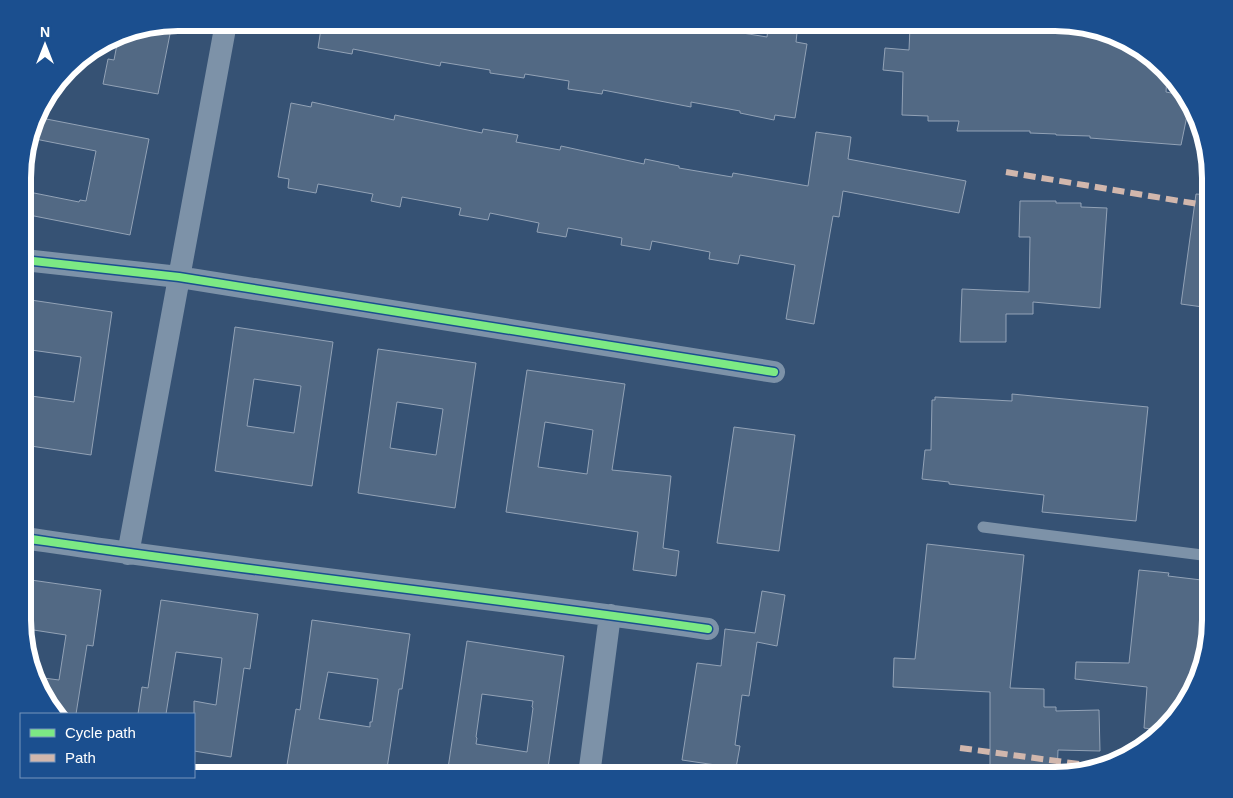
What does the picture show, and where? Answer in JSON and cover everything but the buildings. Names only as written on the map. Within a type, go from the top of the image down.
[{"type":"street","points":[[128,554],[224,32]]},
{"type":"street","points":[[31,261],[179,276],[774,372]]},
{"type":"street","points":[[31,539],[128,554],[610,615],[708,630]]},
{"type":"street","points":[[590,767],[610,615]]},
{"type":"lane","points":[[983,528],[1201,555]]},
{"type":"marked path","points":[[1006,172],[1201,204]]},
{"type":"marked path","points":[[960,748],[1081,764]]},
{"type":"cycle path","points":[[31,261],[179,277],[774,372]]},
{"type":"cycle path","points":[[31,539],[708,629]]}]
